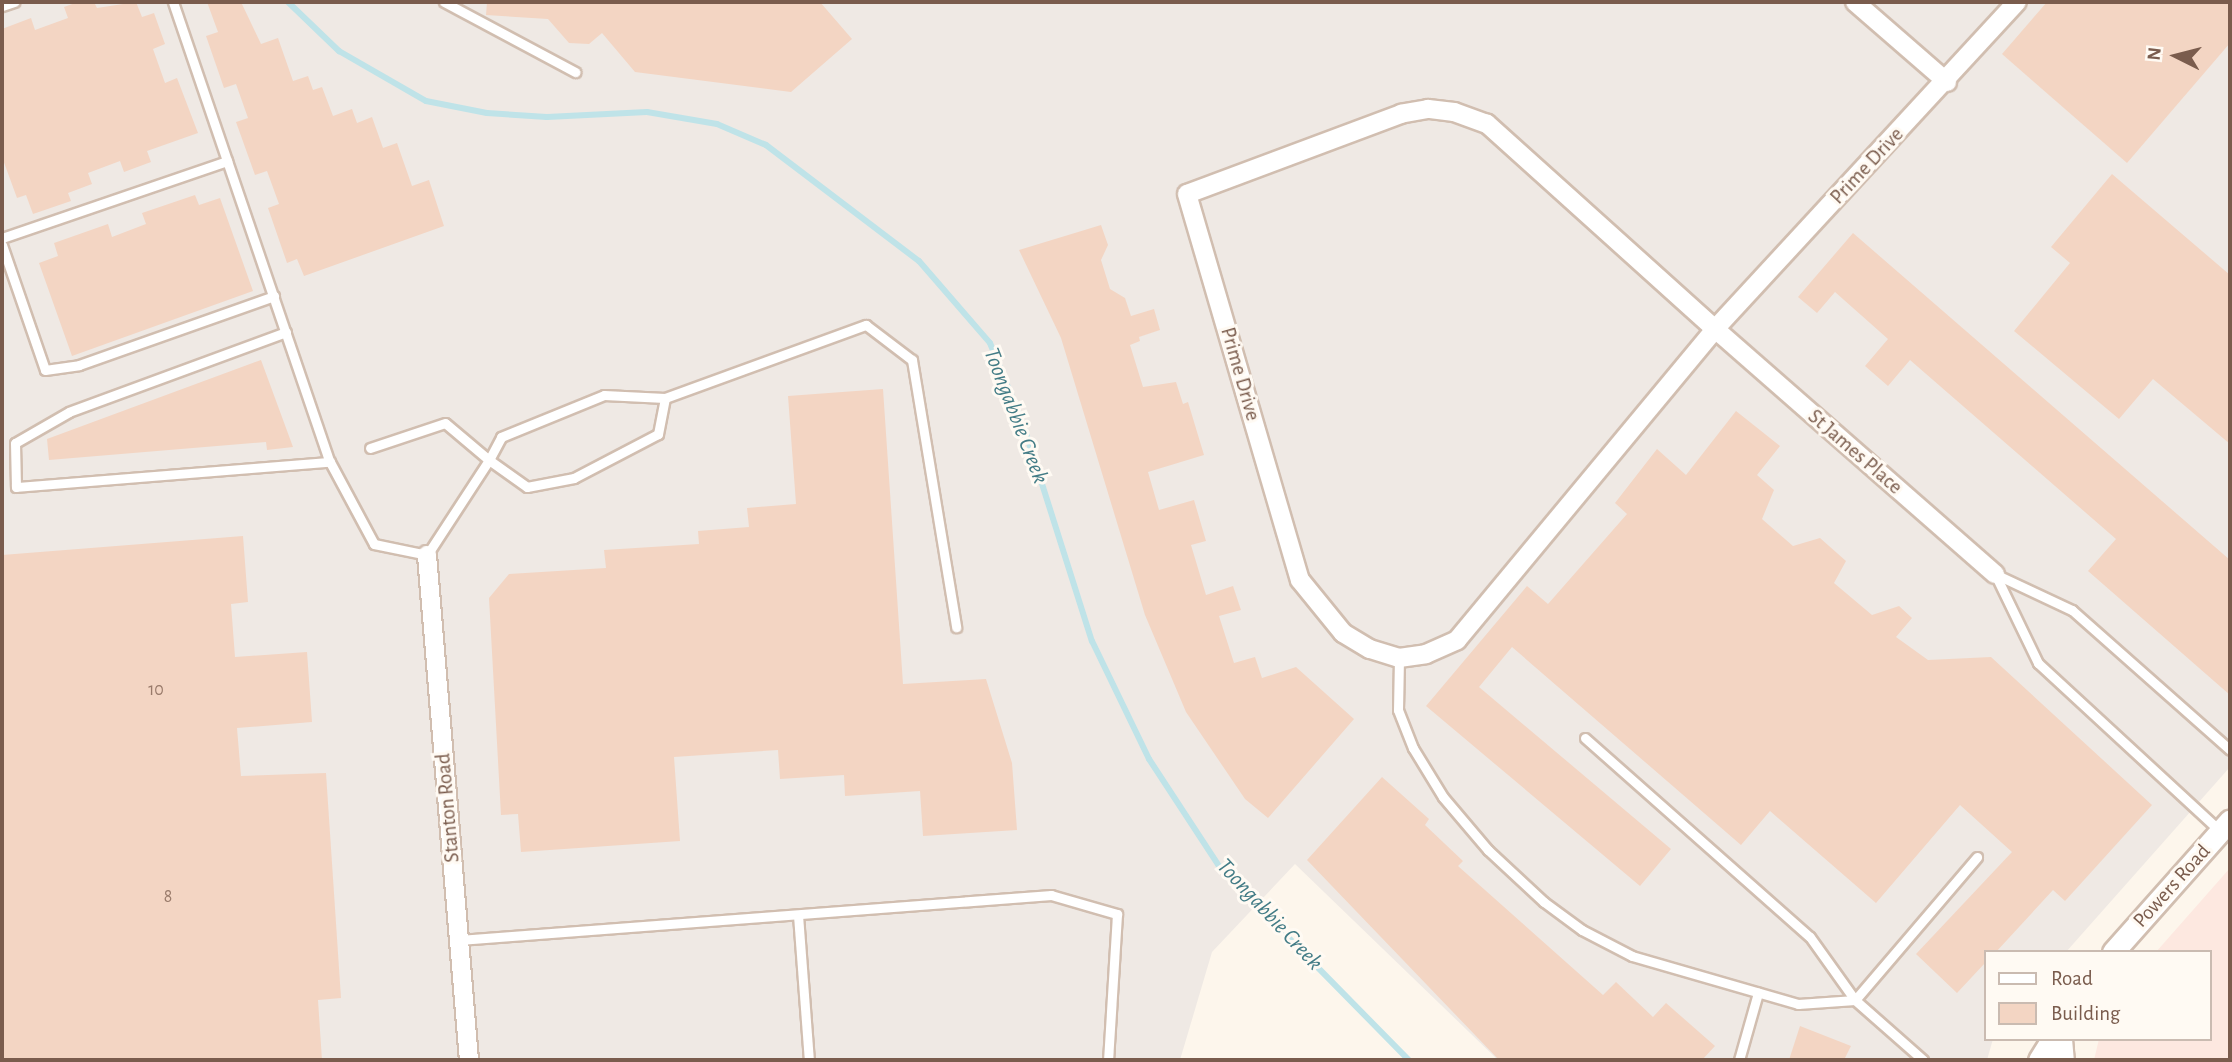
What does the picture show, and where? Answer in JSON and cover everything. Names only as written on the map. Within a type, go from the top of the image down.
[{"type":"street","points":[[1855,2],[1947,82]]},
{"type":"street","name":"Prime Drive","points":[[1715,329],[1487,124],[1454,112],[1428,109],[1401,114],[1188,194],[1300,580],[1343,633],[1370,649],[1399,658],[1426,654],[1457,639],[1715,329],[1947,82],[2017,2]]},
{"type":"street","name":"St James Place","points":[[1715,329],[1995,575]]},
{"type":"street","name":"Stanton Road","points":[[427,555],[469,1060]]},
{"type":"street","name":"Powers Road","points":[[2115,950],[2225,825]]},
{"type":"street","points":[[2039,1060],[2051,1041]]},
{"type":"street","points":[[2061,1041],[2063,1060]]},
{"type":"lane","points":[[2,6],[14,2]]},
{"type":"lane","points":[[173,2],[330,462],[374,544],[427,555],[501,437],[604,395],[665,398],[866,325],[912,360],[957,626]]},
{"type":"lane","points":[[444,2],[575,72]]},
{"type":"lane","points":[[2,238],[227,161]]},
{"type":"lane","points":[[2,246],[45,370],[79,365],[274,296]]},
{"type":"lane","points":[[286,332],[69,412],[15,443],[16,487],[330,462]]},
{"type":"lane","points":[[370,448],[445,424],[527,487],[573,478],[658,434],[665,398]]},
{"type":"lane","points":[[1995,575],[2071,610],[2230,750]]},
{"type":"lane","points":[[1995,575],[2038,663],[2225,825]]},
{"type":"lane","points":[[1399,658],[1398,710],[1413,748],[1443,797],[1479,839],[1544,902],[1582,930],[1632,956],[1798,1004],[1855,1000],[1977,858]]},
{"type":"lane","points":[[1585,738],[1810,937],[1855,1000],[1923,1060]]},
{"type":"lane","points":[[459,940],[1051,895],[1117,914],[1108,1060]]},
{"type":"lane","points":[[798,915],[809,1060]]},
{"type":"lane","points":[[1739,1060],[1758,993]]},
{"type":"shaded area","points":[[2,2],[2230,2],[2230,767],[2068,950],[1983,950],[1983,1041],[1992,1041],[1987,1060],[1498,1060],[1295,864],[1212,952],[1180,1060],[2,1060]]},
{"type":"shaded area","points":[[2230,868],[2230,1060],[2094,1060],[2099,1041],[2211,1041],[2211,950],[2158,950]]},
{"type":"building","points":[[78,2],[94,2],[97,8],[136,2],[142,17],[154,13],[165,44],[153,49],[165,83],[177,78],[198,133],[147,151],[151,162],[124,172],[120,161],[88,173],[92,184],[68,193],[71,201],[33,214],[26,195],[17,198],[2,157],[2,29],[31,18],[35,30],[68,18],[64,7]]},
{"type":"building","points":[[207,2],[241,2],[261,44],[278,38],[293,81],[308,76],[313,90],[322,87],[333,116],[352,109],[357,123],[372,117],[383,148],[397,143],[412,186],[429,180],[444,226],[304,276],[297,259],[287,263],[268,208],[279,204],[267,171],[255,175],[236,122],[248,118],[236,84],[224,88],[206,36],[218,32]]},
{"type":"building","points":[[487,2],[820,2],[852,39],[791,92],[635,72],[602,33],[589,44],[569,43],[548,19],[486,15]]},
{"type":"building","points":[[2047,2],[2230,2],[2230,43],[2127,163],[2002,54]]},
{"type":"building","points":[[2112,174],[2230,275],[2230,444],[2153,379],[2119,419],[2014,331],[2070,263],[2051,247]]},
{"type":"building","points":[[195,195],[199,205],[220,198],[253,291],[72,356],[39,263],[58,256],[54,243],[108,224],[112,237],[146,224],[142,213]]},
{"type":"building","points":[[1101,225],[1108,245],[1101,260],[1110,289],[1125,298],[1131,316],[1154,309],[1160,330],[1139,337],[1140,341],[1130,345],[1143,387],[1176,382],[1183,404],[1188,402],[1204,455],[1148,472],[1159,510],[1194,500],[1206,541],[1191,545],[1206,595],[1233,586],[1241,610],[1219,616],[1234,663],[1255,657],[1262,678],[1296,667],[1354,719],[1268,818],[1245,799],[1186,712],[1145,615],[1061,338],[1019,250]]},
{"type":"building","points":[[1853,233],[2230,560],[2230,695],[2088,571],[2116,539],[1910,360],[1888,386],[1865,366],[1888,339],[1835,292],[1817,313],[1798,297]]},
{"type":"building","points":[[261,360],[293,447],[267,450],[266,442],[49,460],[47,439]]},
{"type":"building","points":[[883,389],[903,684],[986,679],[1012,763],[1017,830],[923,836],[920,791],[845,796],[844,775],[780,779],[778,750],[674,757],[680,841],[521,852],[518,814],[501,815],[489,598],[509,574],[606,568],[604,550],[699,544],[698,531],[749,527],[747,508],[796,504],[788,396]]},
{"type":"building","points":[[1736,411],[1780,446],[1757,475],[1774,490],[1762,519],[1793,546],[1820,538],[1846,561],[1834,583],[1872,615],[1899,606],[1912,618],[1896,637],[1928,660],[1991,657],[2152,805],[2065,901],[2053,890],[1998,950],[1983,950],[1983,965],[1957,993],[1916,954],[2012,852],[1960,805],[1876,903],[1770,811],[1741,845],[1512,647],[1479,687],[1671,849],[1640,886],[1426,706],[1527,586],[1548,604],[1627,514],[1615,503],[1657,449],[1686,475]]},
{"type":"building","points":[[243,536],[248,602],[231,604],[235,657],[307,652],[312,722],[237,728],[241,776],[326,773],[341,998],[318,1000],[322,1060],[2,1060],[2,555]]},
{"type":"building","points":[[1382,777],[1429,819],[1425,825],[1463,861],[1458,866],[1603,995],[1616,982],[1653,1017],[1666,1003],[1715,1046],[1702,1060],[1499,1060],[1307,860]]},
{"type":"building","points":[[1800,1026],[1851,1046],[1844,1060],[1789,1060]]},
{"type":"waterway","name":"Toongabbie Creek","points":[[288,2],[339,51],[426,101],[487,113],[547,117],[647,112],[717,124],[766,145],[919,261],[990,343],[1023,424],[1092,641],[1149,759],[1221,869],[1409,1060]]}]
